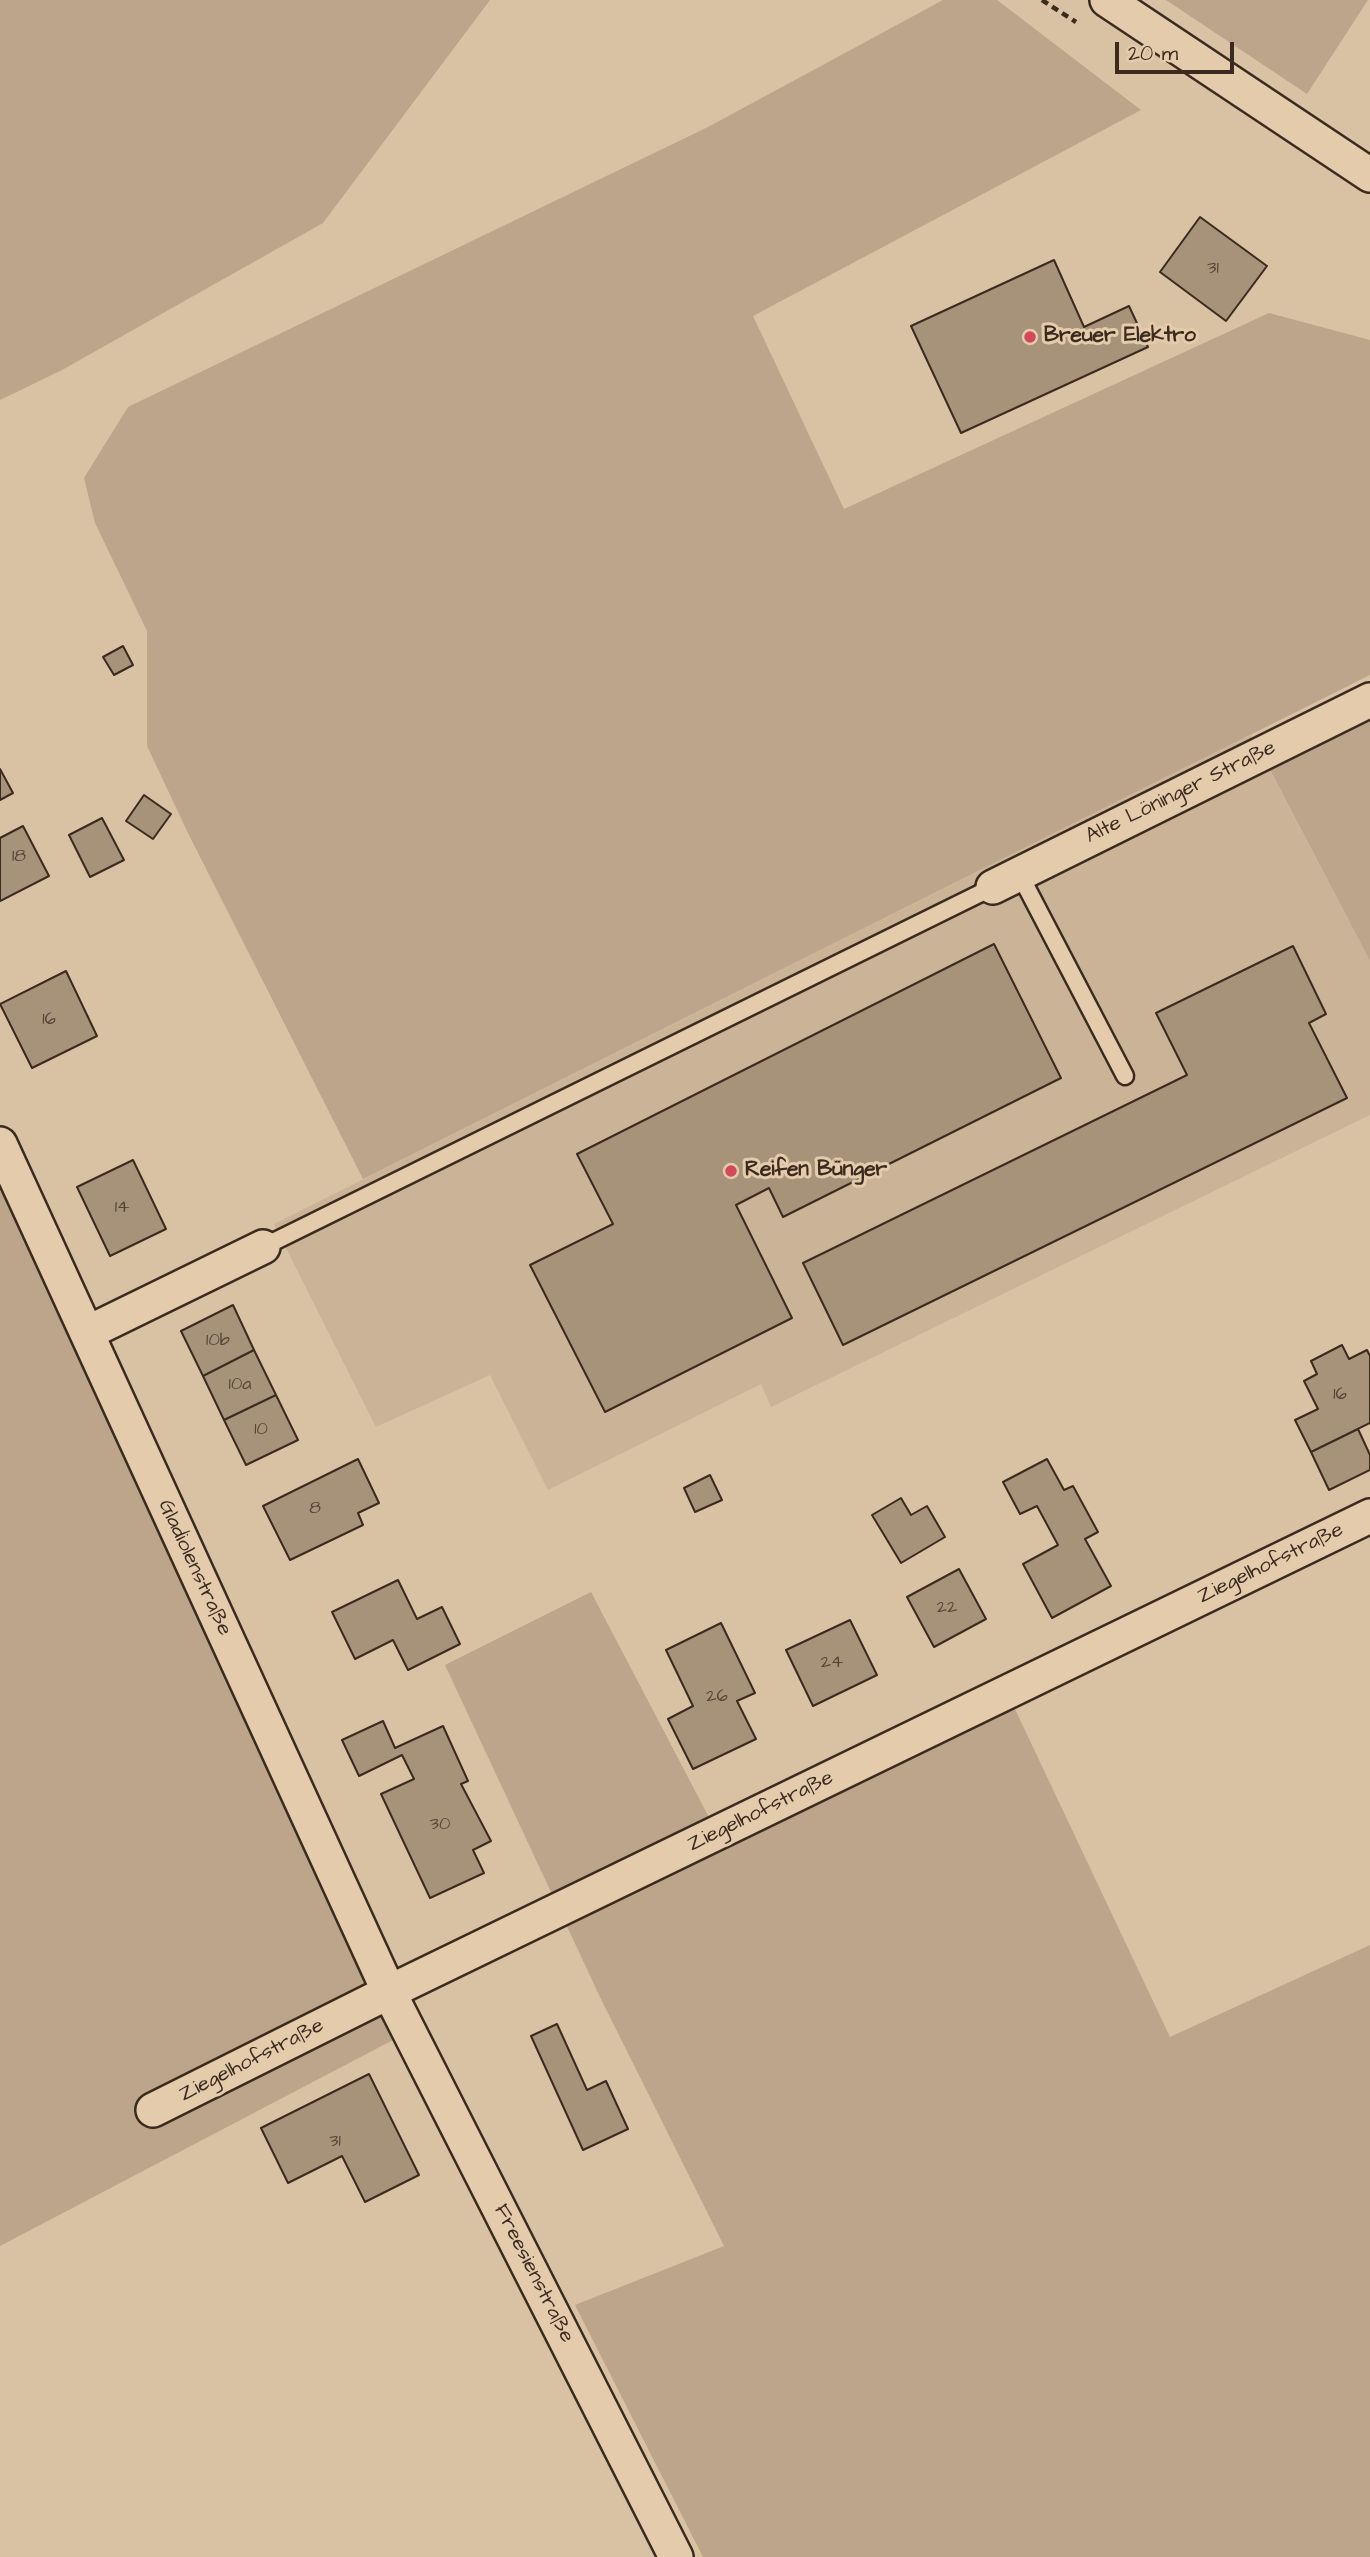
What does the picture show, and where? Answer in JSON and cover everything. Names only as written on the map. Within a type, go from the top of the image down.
[{"type":"street","points":[[1107,0],[1370,175]]},
{"type":"street","name":"Alte Löninger Straße","points":[[1006,880],[1370,700]]},
{"type":"street","name":"Gladiolenstraße","points":[[0,1144],[389,1992]]},
{"type":"street","points":[[87,1333],[263,1247]]},
{"type":"street","name":"Ziegelhofstraße","points":[[153,2110],[389,1992],[1370,1516]]},
{"type":"street","name":"Freesienstraße","points":[[389,1992],[676,2557]]},
{"type":"lane","points":[[263,1247],[1006,880],[1125,1076]]},
{"type":"shaded area","points":[[0,0],[490,0],[323,223],[62,370],[0,400]]},
{"type":"shaded area","points":[[943,0],[997,0],[1141,110],[753,316],[844,509],[1269,313],[1370,340],[1370,675],[363,1179],[188,833],[147,746],[147,631],[95,523],[84,478],[128,407],[708,127]]},
{"type":"shaded area","points":[[1166,0],[1368,0],[1307,94]]},
{"type":"shaded area","points":[[1370,720],[1370,961],[1269,768]]},
{"type":"shaded area","name":"Reifen Bünger","points":[[1251,735],[1370,961],[1370,1115],[771,1407],[761,1384],[548,1490],[490,1375],[376,1427],[274,1224]]},
{"type":"shaded area","points":[[0,1184],[393,2040],[0,2246]]},
{"type":"shaded area","points":[[591,1592],[724,1846],[1014,1707],[1170,2037],[1370,1945],[1370,2557],[703,2557],[575,2305],[724,2246],[600,1997],[445,1665]]},
{"type":"building","points":[[1200,217],[1267,266],[1226,321],[1160,272]]},
{"type":"building","name":"Breuer Elektro","points":[[1054,260],[1084,327],[1129,306],[1148,347],[961,433],[911,326]]},
{"type":"building","points":[[123,646],[133,665],[114,675],[103,657]]},
{"type":"building","points":[[0,769],[13,793],[0,800]]},
{"type":"building","points":[[144,795],[171,814],[153,839],[126,821]]},
{"type":"building","points":[[102,818],[124,860],[90,877],[69,835]]},
{"type":"building","points":[[23,826],[49,876],[0,901],[0,838]]},
{"type":"building","name":"Reifen Bünger","points":[[994,944],[1061,1078],[783,1217],[769,1188],[736,1205],[792,1318],[605,1412],[530,1265],[613,1224],[577,1154]]},
{"type":"building","points":[[1293,946],[1326,1014],[1309,1023],[1347,1098],[843,1345],[803,1263],[1187,1075],[1156,1013]]},
{"type":"building","points":[[66,971],[97,1036],[32,1068],[0,1004]]},
{"type":"building","points":[[133,1160],[166,1229],[110,1256],[77,1187]]},
{"type":"building","points":[[233,1305],[254,1350],[203,1376],[181,1331]]},
{"type":"building","points":[[1342,1345],[1349,1359],[1367,1350],[1370,1356],[1370,1423],[1311,1452],[1295,1420],[1318,1409],[1304,1381],[1317,1374],[1311,1361]]},
{"type":"building","points":[[254,1350],[276,1395],[224,1420],[203,1376]]},
{"type":"building","points":[[276,1395],[298,1440],[246,1465],[224,1420]]},
{"type":"building","points":[[1358,1429],[1370,1455],[1370,1470],[1329,1490],[1311,1452]]},
{"type":"building","points":[[358,1459],[379,1503],[358,1513],[363,1525],[290,1560],[263,1506]]},
{"type":"building","points":[[1047,1459],[1064,1490],[1073,1486],[1098,1532],[1085,1539],[1111,1586],[1052,1618],[1023,1564],[1058,1545],[1037,1506],[1020,1514],[1003,1482]]},
{"type":"building","points":[[710,1475],[722,1500],[695,1512],[684,1488]]},
{"type":"building","points":[[901,1498],[911,1515],[927,1506],[945,1537],[901,1563],[872,1515]]},
{"type":"building","points":[[959,1569],[986,1619],[934,1647],[907,1597]]},
{"type":"building","points":[[398,1580],[417,1619],[442,1607],[460,1644],[408,1670],[393,1640],[355,1659],[332,1612]]},
{"type":"building","points":[[850,1620],[877,1675],[813,1706],[786,1650]]},
{"type":"building","points":[[721,1623],[755,1693],[737,1701],[756,1739],[693,1769],[668,1719],[693,1706],[666,1650]]},
{"type":"building","points":[[383,1721],[395,1748],[443,1726],[468,1781],[461,1784],[491,1841],[473,1850],[484,1873],[430,1898],[381,1794],[414,1779],[402,1755],[359,1776],[342,1740]]},
{"type":"building","points":[[557,2024],[587,2090],[606,2081],[628,2129],[583,2150],[531,2036]]},
{"type":"building","points":[[369,2074],[419,2175],[365,2202],[342,2156],[288,2183],[261,2128]]},
{"type":"place","name":"Breuer Elektro","points":[[1030,337]]},
{"type":"place","name":"Reifen Bünger","points":[[731,1171]]}]
